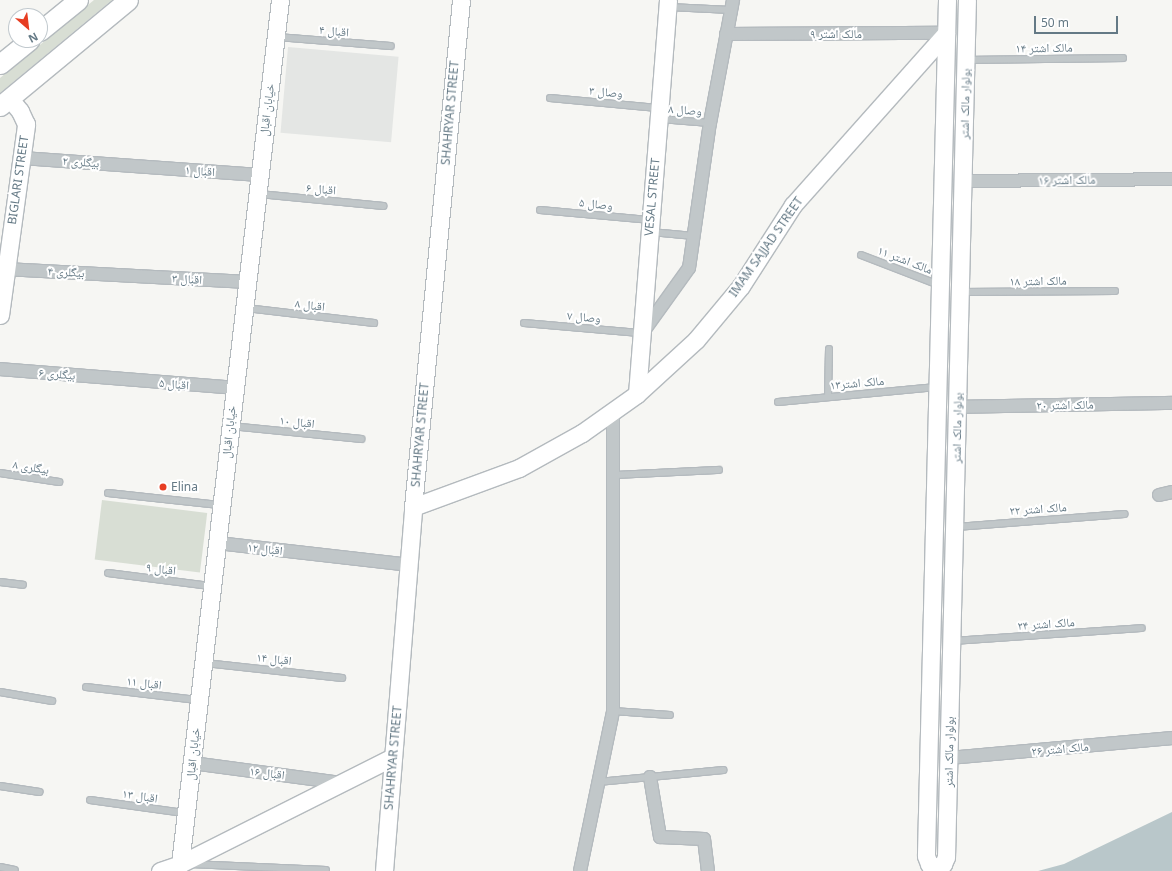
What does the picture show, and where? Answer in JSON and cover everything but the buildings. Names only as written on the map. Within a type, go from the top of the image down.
[{"type":"main road","points":[[48,24],[78,0]]},
{"type":"main road","points":[[5,102],[128,0]]},
{"type":"main road","points":[[0,64],[20,48]]},
{"type":"street","name":"خیابان اقبال","points":[[180,867],[234,388],[280,0]]},
{"type":"street","name":"SHAHRYAR STREET","points":[[384,871],[413,507],[461,0]]},
{"type":"street","name":"بولوار مالک اشتر","points":[[947,0],[926,856],[929,864],[936,867],[943,864],[946,857],[967,0]]},
{"type":"street","name":"VESAL STREET","points":[[637,394],[668,4]]},
{"type":"street","points":[[641,334],[689,268],[710,123],[732,5]]},
{"type":"street","name":"IMAM SAJJAD STREET","points":[[413,507],[519,468],[582,433],[637,394],[701,334],[741,286],[793,205],[946,33]]},
{"type":"street","name":"مالک اشتر ۹","points":[[726,34],[946,33]]},
{"type":"street","name":"BIGLARI STREET","points":[[0,315],[26,124],[20,111],[5,102]]},
{"type":"street","points":[[944,111],[965,111]]},
{"type":"street","name":"بیگلری ۲","points":[[21,158],[140,166]]},
{"type":"street","name":"اقبال ۱","points":[[140,166],[260,175]]},
{"type":"street","name":"مالک اشتر ۱۶","points":[[963,181],[1172,179]]},
{"type":"street","name":"بیگلری ۴","points":[[6,269],[126,276]]},
{"type":"street","name":"اقبال ۳","points":[[126,276],[247,282]]},
{"type":"street","name":"بیگلری ۶","points":[[0,369],[114,379]]},
{"type":"street","name":"اقبال ۵","points":[[114,379],[234,388]]},
{"type":"street","name":"مالک اشتر ۲۰","points":[[957,408],[1172,403]]},
{"type":"street","points":[[580,871],[613,711],[614,411]]},
{"type":"street","points":[[936,467],[956,467]]},
{"type":"street","points":[[1159,495],[1172,492]]},
{"type":"street","name":"اقبال ۱۲","points":[[217,543],[409,565]]},
{"type":"street","name":"مالک اشتر ۲۶","points":[[948,758],[1172,738]]},
{"type":"street","points":[[160,871],[180,867],[393,757]]},
{"type":"street","name":"اقبال ۱۶","points":[[192,763],[342,783]]},
{"type":"street","points":[[650,777],[660,837],[702,838],[705,841],[708,871]]},
{"type":"lane","points":[[668,4],[732,5]]},
{"type":"lane","name":"اقبال ۴","points":[[276,37],[391,46]]},
{"type":"lane","name":"مالک اشتر ۱۴","points":[[966,60],[1123,58]]},
{"type":"lane","name":"وصال ۳","points":[[550,98],[659,113]]},
{"type":"lane","name":"وصال ۸","points":[[659,113],[710,123]]},
{"type":"lane","name":"اقبال ۶","points":[[257,194],[383,206]]},
{"type":"lane","name":"وصال ۵","points":[[540,210],[650,226],[694,236]]},
{"type":"lane","name":"مالک اشتر ۱۱","points":[[861,255],[940,285]]},
{"type":"lane","name":"مالک اشتر ۱۸","points":[[960,292],[1115,290]]},
{"type":"lane","name":"اقبال ۸","points":[[244,308],[374,324]]},
{"type":"lane","name":"وصال ۷","points":[[524,322],[641,334]]},
{"type":"lane","points":[[828,397],[829,349]]},
{"type":"lane","name":"مالک اشتر۱۳","points":[[778,402],[938,387]]},
{"type":"lane","name":"اقبال ۱۰","points":[[230,426],[361,439]]},
{"type":"lane","points":[[613,474],[719,470]]},
{"type":"lane","name":"بیگلری ۸","points":[[0,473],[59,482]]},
{"type":"lane","points":[[108,493],[221,506]]},
{"type":"lane","name":"مالک اشتر ۲۲","points":[[954,527],[1124,514]]},
{"type":"lane","name":"اقبال ۹","points":[[108,573],[212,586]]},
{"type":"lane","points":[[0,582],[23,585]]},
{"type":"lane","name":"مالک اشتر ۲۴","points":[[951,642],[1142,628]]},
{"type":"lane","name":"اقبال ۱۴","points":[[203,663],[342,678]]},
{"type":"lane","name":"اقبال ۱۱","points":[[86,687],[199,700]]},
{"type":"lane","points":[[0,692],[52,700]]},
{"type":"lane","points":[[613,711],[670,715]]},
{"type":"lane","points":[[598,782],[723,770]]},
{"type":"lane","points":[[0,786],[40,792]]},
{"type":"lane","name":"اقبال ۱۳","points":[[90,800],[186,814]]},
{"type":"lane","points":[[0,867],[15,870]]},
{"type":"lane","points":[[180,867],[326,870]]},
{"type":"shaded area","points":[[94,0],[112,0],[0,93],[0,78],[36,48],[48,48],[48,38]]},
{"type":"shaded area","points":[[288,47],[399,57],[391,142],[281,133]]},
{"type":"shaded area","points":[[102,500],[207,513],[200,572],[95,560]]},
{"type":"shaded area","points":[[1172,812],[1172,871],[1038,871],[1064,864]]},
{"type":"place","name":"Elina","points":[[163,487]]}]
